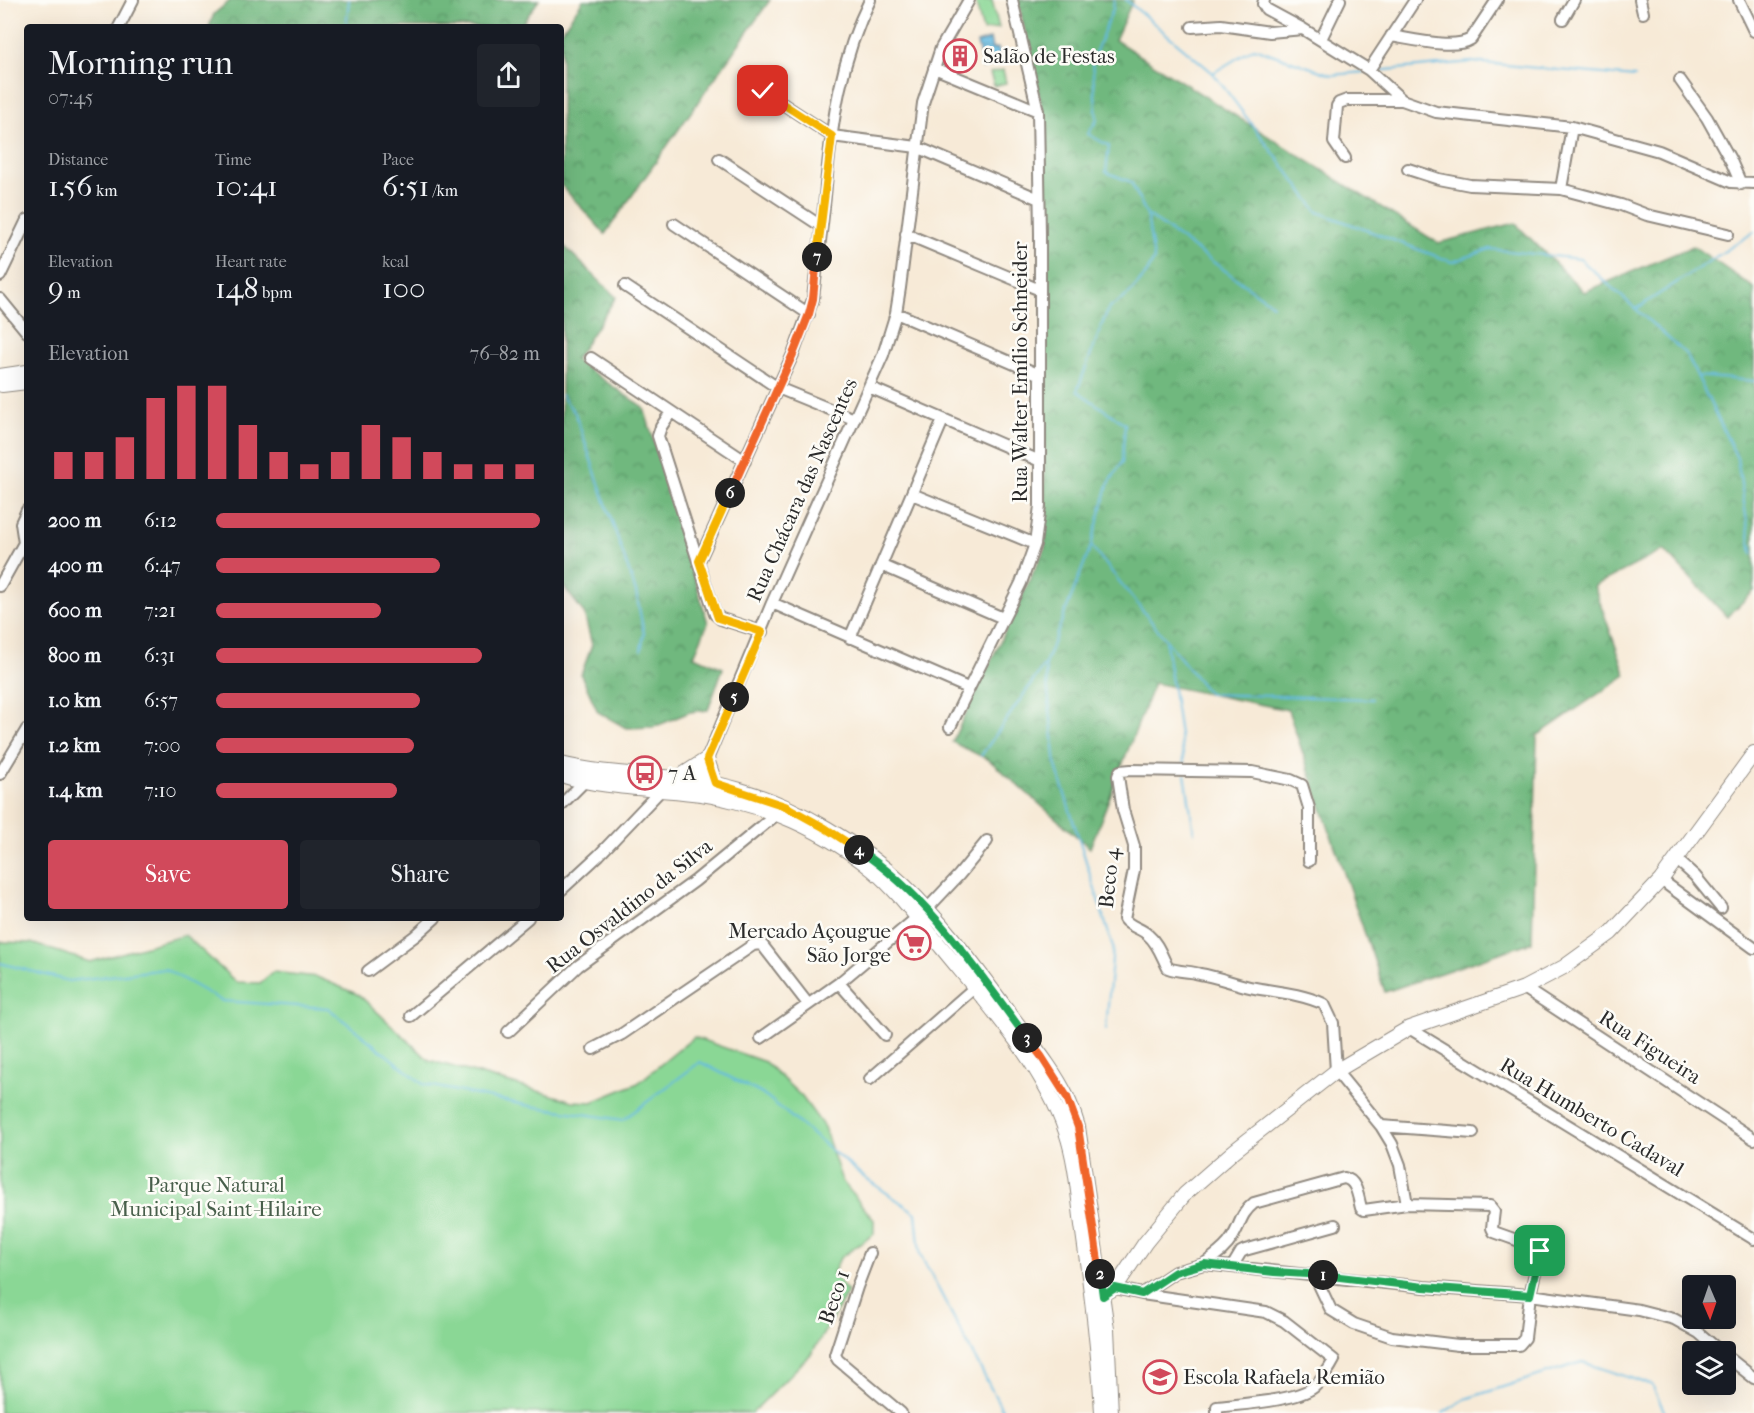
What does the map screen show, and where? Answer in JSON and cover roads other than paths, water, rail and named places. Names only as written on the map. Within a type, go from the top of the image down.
[{"type":"main road","points":[[0,376],[24,372]]},
{"type":"main road","points":[[0,386],[24,382]]},
{"type":"main road","points":[[1103,1294],[1185,1194],[1234,1150],[1336,1071],[1409,1028],[1524,988],[1564,967],[1611,933],[1661,880],[1754,753]]},
{"type":"main road","points":[[676,779],[707,759],[715,783]]},
{"type":"main road","points":[[564,765],[586,770],[715,783],[785,806],[825,828],[879,863],[904,885],[974,988],[1030,1062],[1045,1087],[1066,1132],[1103,1294],[1100,1368],[1102,1413]]},
{"type":"main road","points":[[564,776],[584,782],[695,793],[777,814]]},
{"type":"main road","points":[[611,785],[698,781],[777,814],[827,839],[873,871],[922,913],[980,973],[1041,1056],[1067,1097],[1078,1127],[1103,1294],[1111,1413]]},
{"type":"street","points":[[121,24],[133,0]]},
{"type":"street","points":[[699,561],[809,314],[813,299],[832,136],[843,71],[858,25],[870,0]]},
{"type":"street","name":"Rua Chácara das Nascentes","points":[[698,781],[762,632],[772,603],[883,355],[896,313],[923,106],[934,68],[949,32],[969,0]]},
{"type":"street","name":"Rua Walter Emílio Schneider","points":[[950,727],[1021,583],[1035,544],[1040,506],[1038,111],[1012,0]]},
{"type":"street","points":[[1264,0],[1263,4],[1266,9],[1303,28],[1369,70],[1402,100]]},
{"type":"street","points":[[1321,39],[1340,0]]},
{"type":"street","points":[[1369,70],[1415,0]]},
{"type":"street","points":[[1391,36],[1452,44],[1464,43],[1471,39],[1497,0]]},
{"type":"street","points":[[1563,19],[1574,0]]},
{"type":"street","points":[[1640,0],[1643,13]]},
{"type":"street","points":[[1739,0],[1754,31]]},
{"type":"street","points":[[1192,27],[1221,25],[1270,32],[1303,28]]},
{"type":"street","points":[[934,68],[1038,111]]},
{"type":"street","points":[[1680,80],[1707,118],[1741,184]]},
{"type":"street","points":[[763,91],[832,136],[917,147],[1039,199]]},
{"type":"street","points":[[1345,158],[1334,142],[1339,103],[1347,100],[1402,100],[1436,112],[1572,126],[1659,151],[1731,182],[1754,183]]},
{"type":"street","points":[[1561,189],[1572,126]]},
{"type":"street","points":[[719,159],[821,226]]},
{"type":"street","points":[[1408,169],[1439,179],[1470,185],[1561,189],[1621,205],[1647,215],[1728,234]]},
{"type":"street","points":[[674,224],[809,314]]},
{"type":"street","points":[[0,276],[24,226]]},
{"type":"street","points":[[906,234],[1040,290]]},
{"type":"street","points":[[625,286],[778,388],[854,419]]},
{"type":"street","points":[[0,299],[24,328]]},
{"type":"street","points":[[896,313],[1040,375]]},
{"type":"street","points":[[591,358],[745,461]]},
{"type":"street","points":[[869,387],[1040,461]]},
{"type":"street","points":[[671,412],[658,436],[718,618],[762,632]]},
{"type":"street","points":[[850,638],[943,420]]},
{"type":"street","points":[[912,494],[1035,544]]},
{"type":"street","points":[[0,586],[24,543],[21,523],[24,516]]},
{"type":"street","points":[[881,565],[1003,618]]},
{"type":"street","points":[[772,603],[968,688]]},
{"type":"street","points":[[0,774],[24,734]]},
{"type":"street","name":"Beco 4","points":[[1309,861],[1309,808],[1302,785],[1291,780],[1252,772],[1120,771],[1118,776],[1123,810],[1134,846],[1134,870],[1124,919],[1150,936],[1168,968],[1254,988],[1311,998],[1324,1004],[1332,1023],[1336,1071]]},
{"type":"street","points":[[564,802],[584,782]]},
{"type":"street","points":[[564,887],[599,855],[661,790]]},
{"type":"street","name":"Rua Osvaldino da Silva","points":[[508,1032],[578,966],[695,880],[777,814]]},
{"type":"street","points":[[761,1038],[839,983],[922,913],[959,875],[987,840]]},
{"type":"street","points":[[1676,859],[1695,876],[1721,908]]},
{"type":"street","points":[[1661,880],[1754,948]]},
{"type":"street","points":[[368,971],[432,921]]},
{"type":"street","points":[[411,1016],[524,921]]},
{"type":"street","points":[[593,1049],[622,1034],[753,945],[763,946],[808,1004]]},
{"type":"street","points":[[839,983],[885,1035]]},
{"type":"street","points":[[870,1079],[974,988]]},
{"type":"street","name":"Rua Figueira","points":[[1524,988],[1754,1139]]},
{"type":"street","name":"Rua Humberto Cadaval","points":[[1409,1028],[1754,1239]]},
{"type":"street","points":[[1336,1071],[1382,1126],[1392,1144],[1400,1165],[1407,1204]]},
{"type":"street","points":[[1382,1126],[1473,1133]]},
{"type":"street","points":[[1204,1264],[1225,1248],[1233,1237],[1244,1211],[1254,1203],[1344,1178],[1354,1183],[1361,1208],[1364,1210],[1407,1204],[1493,1208],[1491,1228],[1494,1232],[1539,1248],[1540,1251],[1523,1342],[1519,1345],[1458,1345],[1392,1337],[1354,1324],[1331,1310],[1314,1274]]},
{"type":"street","points":[[1232,1267],[1241,1252],[1245,1250],[1335,1225]]},
{"type":"street","name":"Beco 1","points":[[870,1252],[836,1355],[838,1360],[901,1413]]},
{"type":"street","points":[[1142,1294],[1175,1272],[1204,1264],[1424,1287],[1530,1295],[1639,1310],[1674,1319],[1708,1341]]},
{"type":"street","points":[[1103,1294],[1142,1294],[1266,1312],[1284,1321],[1334,1360],[1314,1386],[1308,1390],[1261,1402],[1217,1407],[1217,1413]]},
{"type":"street","points":[[1736,1364],[1754,1378]]},
{"type":"water","points":[[990,39],[992,49],[998,48],[1000,55],[994,57],[996,65],[983,68],[977,43]]},
{"type":"waterway","points":[[346,24],[349,0]]},
{"type":"waterway","points":[[981,756],[1045,664],[1091,546],[1108,485],[1122,462],[1125,424],[1077,391],[1108,309],[1128,295],[1147,273],[1154,259],[1147,215],[1131,182],[1106,172],[1109,146],[1088,134],[1097,120],[1092,61],[1113,9],[1114,0]]},
{"type":"waterway","points":[[1126,0],[1213,73],[1318,212],[1452,262],[1490,249],[1580,259],[1687,355],[1737,458],[1752,554]]},
{"type":"waterway","points":[[1213,73],[1254,48],[1332,75],[1364,72]]},
{"type":"waterway","points":[[1375,71],[1472,62],[1635,77]]},
{"type":"waterway","points":[[1149,216],[1273,305]]},
{"type":"waterway","points":[[1636,309],[1754,232]]},
{"type":"waterway","points":[[1697,376],[1754,381]]},
{"type":"waterway","points":[[564,399],[575,413],[636,592],[644,634],[641,650]]},
{"type":"waterway","points":[[1092,547],[1209,694],[1372,699]]},
{"type":"waterway","points":[[1166,643],[1185,768]]},
{"type":"waterway","points":[[1045,664],[1056,766],[1113,947],[1106,1029]]},
{"type":"waterway","points":[[1185,774],[1194,833]]},
{"type":"waterway","points":[[0,963],[69,981],[165,969],[222,1001],[328,1008],[423,1084],[530,1106],[623,1120],[700,1062],[766,1096],[865,1178],[916,1213],[920,1254],[1004,1413]]},
{"type":"waterway","points":[[1443,1413],[1465,1399],[1582,1362],[1652,1385],[1665,1413]]},
{"type":"place","name":"Salão de Festas","points":[[960,56]]},
{"type":"place","name":"7 A","points":[[645,773]]},
{"type":"place","name":"Mercado Açougue São Jorge","points":[[914,943]]},
{"type":"place","name":"Escola Rafaela Remião","points":[[1160,1377]]},
{"type":"park label","name":"Parque Natural Municipal Saint-Hilaire","points":[[216,1197]]}]
